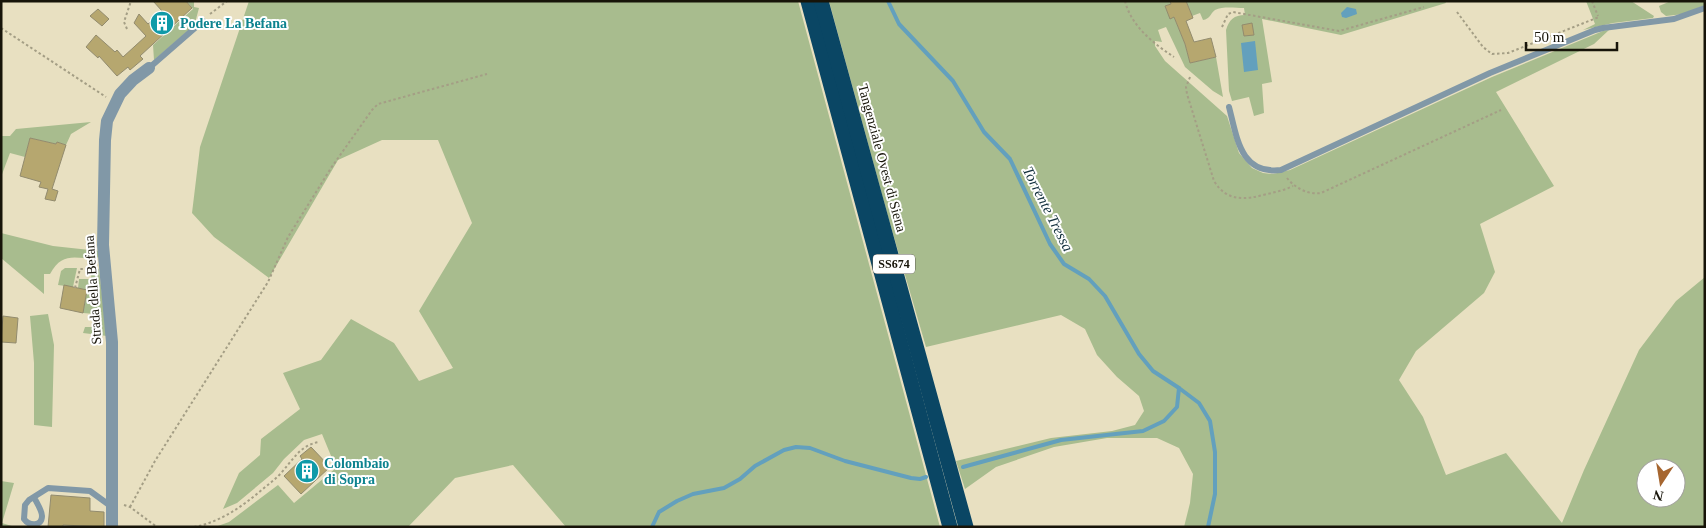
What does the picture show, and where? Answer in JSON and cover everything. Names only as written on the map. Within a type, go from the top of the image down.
[{"type":"highway","name":"SS674","points":[[808,1],[950,527]]},
{"type":"highway","name":"Tangenziale Ovest di Siena","points":[[822,1],[966,527]]},
{"type":"street","name":"Strada della Befana","points":[[112,527],[112,342],[103,245],[105,140],[107,121],[115,101],[133,80],[149,68]]},
{"type":"lane","points":[[1229,107],[1238,138],[1247,158],[1263,170],[1282,170],[1490,73],[1603,28],[1674,19],[1705,8]]},
{"type":"lane","points":[[149,68],[203,20]]},
{"type":"lane","points":[[34,497],[48,488],[90,491],[113,506]]},
{"type":"path","points":[[127,29],[124,22],[131,1]]},
{"type":"path","points":[[203,20],[227,1]]},
{"type":"path","points":[[1125,1],[1131,16],[1148,38],[1174,57]]},
{"type":"path","points":[[1592,1],[1603,28]]},
{"type":"path","points":[[1222,27],[1228,14],[1233,12],[1324,30],[1339,31],[1424,7]]},
{"type":"path","points":[[1457,12],[1483,47],[1492,54],[1508,53],[1599,17]]},
{"type":"path","points":[[1,28],[103,96],[115,101]]},
{"type":"path","points":[[130,507],[155,462],[268,282],[288,237],[331,168],[372,110],[378,104],[487,74]]},
{"type":"path","points":[[1190,77],[1186,87],[1187,94],[1214,181],[1220,190],[1230,196],[1248,199],[1285,190],[1293,186]]},
{"type":"path","points":[[1282,170],[1293,186],[1314,194],[1321,193],[1501,110]]},
{"type":"path","points":[[75,288],[80,269],[94,269],[94,263]]},
{"type":"path","points":[[194,527],[205,526],[227,516],[281,474],[296,454],[309,444],[319,442]]},
{"type":"path","points":[[113,506],[130,507],[157,527]]},
{"type":"green space","points":[[187,1],[194,1],[194,7],[199,8],[195,23],[154,60],[153,45],[193,9]]},
{"type":"green space","points":[[249,1],[798,1],[940,527],[566,527],[513,465],[455,478],[408,527],[215,527],[229,522],[278,485],[294,503],[336,468],[322,434],[304,440],[284,459],[273,473],[237,503],[223,509],[239,473],[260,455],[261,439],[300,409],[283,373],[321,360],[351,319],[394,343],[419,381],[453,368],[419,311],[472,223],[438,140],[382,140],[338,160],[269,278],[214,237],[192,213],[200,147]]},
{"type":"green space","points":[[829,1],[1170,1],[1171,4],[1165,6],[1170,18],[1174,17],[1185,44],[1190,63],[1216,57],[1223,97],[1185,67],[1166,27],[1158,30],[1162,42],[1155,41],[1155,46],[1165,61],[1227,116],[1239,153],[1252,168],[1263,173],[1273,174],[1290,170],[1492,77],[1609,30],[1594,44],[1496,92],[1554,186],[1480,224],[1495,272],[1484,293],[1416,351],[1399,380],[1423,417],[1446,475],[1506,453],[1562,523],[1639,350],[1676,301],[1705,277],[1705,527],[1184,527],[1190,503],[1193,474],[1179,448],[1157,438],[1107,438],[1054,447],[996,467],[965,489],[956,461],[1051,438],[1112,431],[1135,425],[1144,411],[1139,396],[1117,377],[1097,355],[1085,329],[1061,315],[926,347]]},
{"type":"green space","points":[[1186,1],[1445,1],[1446,3],[1341,35],[1262,19],[1272,82],[1262,84],[1264,113],[1254,116],[1249,97],[1232,101],[1229,91],[1226,30],[1233,19],[1245,15],[1244,8],[1218,9],[1207,19],[1203,20],[1200,13],[1192,16]]},
{"type":"green space","points":[[1586,1],[1631,1],[1654,16],[1653,18],[1613,23],[1583,30],[1595,24]]},
{"type":"green space","points":[[1671,1],[1705,1],[1705,5],[1684,14],[1666,16],[1661,12],[1659,6]]},
{"type":"green space","points":[[91,122],[71,134],[66,145],[30,138],[25,157],[10,153],[1,177],[1,136],[10,136],[16,129]]},
{"type":"green space","points":[[1,233],[53,246],[99,251],[98,257],[96,259],[69,258],[59,262],[50,274],[44,274],[44,294],[1,258]]},
{"type":"green space","points":[[92,267],[99,269],[107,336],[83,333],[85,327],[94,327],[95,314],[83,313],[87,291],[78,288],[79,279],[91,279]]},
{"type":"green space","points":[[65,268],[77,268],[73,287],[58,285],[61,271]]},
{"type":"green space","points":[[48,314],[54,345],[52,427],[34,425],[34,363],[30,316]]},
{"type":"green space","points":[[1,481],[14,483],[2,523],[15,527],[1,527]]},
{"type":"water","points":[[1347,7],[1356,9],[1357,14],[1346,18],[1342,17],[1341,13]]},
{"type":"water","points":[[1255,41],[1258,70],[1244,72],[1241,43]]},
{"type":"building","points":[[153,1],[186,1],[192,8],[140,56],[143,59],[130,70],[128,67],[117,76],[99,56],[98,58],[86,47],[96,35],[115,52],[117,50],[123,57],[146,36],[134,23],[139,14],[148,24],[162,11]]},
{"type":"building","points":[[1170,1],[1186,1],[1193,18],[1186,21],[1194,42],[1211,38],[1216,57],[1190,63],[1185,44],[1174,17],[1170,19],[1165,6],[1171,4]]},
{"type":"building","points":[[98,9],[109,19],[102,26],[90,16]]},
{"type":"building","points":[[1252,23],[1254,35],[1244,36],[1242,25]]},
{"type":"building","points":[[30,138],[66,145],[52,189],[58,191],[55,201],[45,199],[48,189],[39,187],[41,182],[20,176]]},
{"type":"building","points":[[64,285],[87,290],[83,313],[60,308]]},
{"type":"building","points":[[3,316],[18,318],[16,343],[1,342]]},
{"type":"building","name":"Colombaio di Sopra","points":[[311,447],[330,467],[301,494],[284,476],[302,459],[300,456]]},
{"type":"building","points":[[51,495],[90,498],[90,511],[104,512],[104,527],[63,525],[63,527],[48,527]]},
{"type":"waterway","name":"Torrente Tressa","points":[[888,1],[899,24],[953,81],[984,132],[1010,159],[1050,244],[1064,264],[1089,279],[1105,296],[1139,354],[1153,371],[1199,403],[1210,421],[1215,452],[1215,494],[1208,527]]},
{"type":"waterway","points":[[963,467],[1061,440],[1143,431],[1164,421],[1177,407],[1179,388]]},
{"type":"waterway","points":[[652,527],[659,512],[677,501],[693,494],[724,488],[740,479],[755,466],[784,450],[796,447],[810,448],[845,461],[911,478],[920,479],[926,477]]},
{"type":"place","name":"Podere La Befana","points":[[162,23]]},
{"type":"place","name":"Colombaio di Sopra","points":[[307,471]]}]
